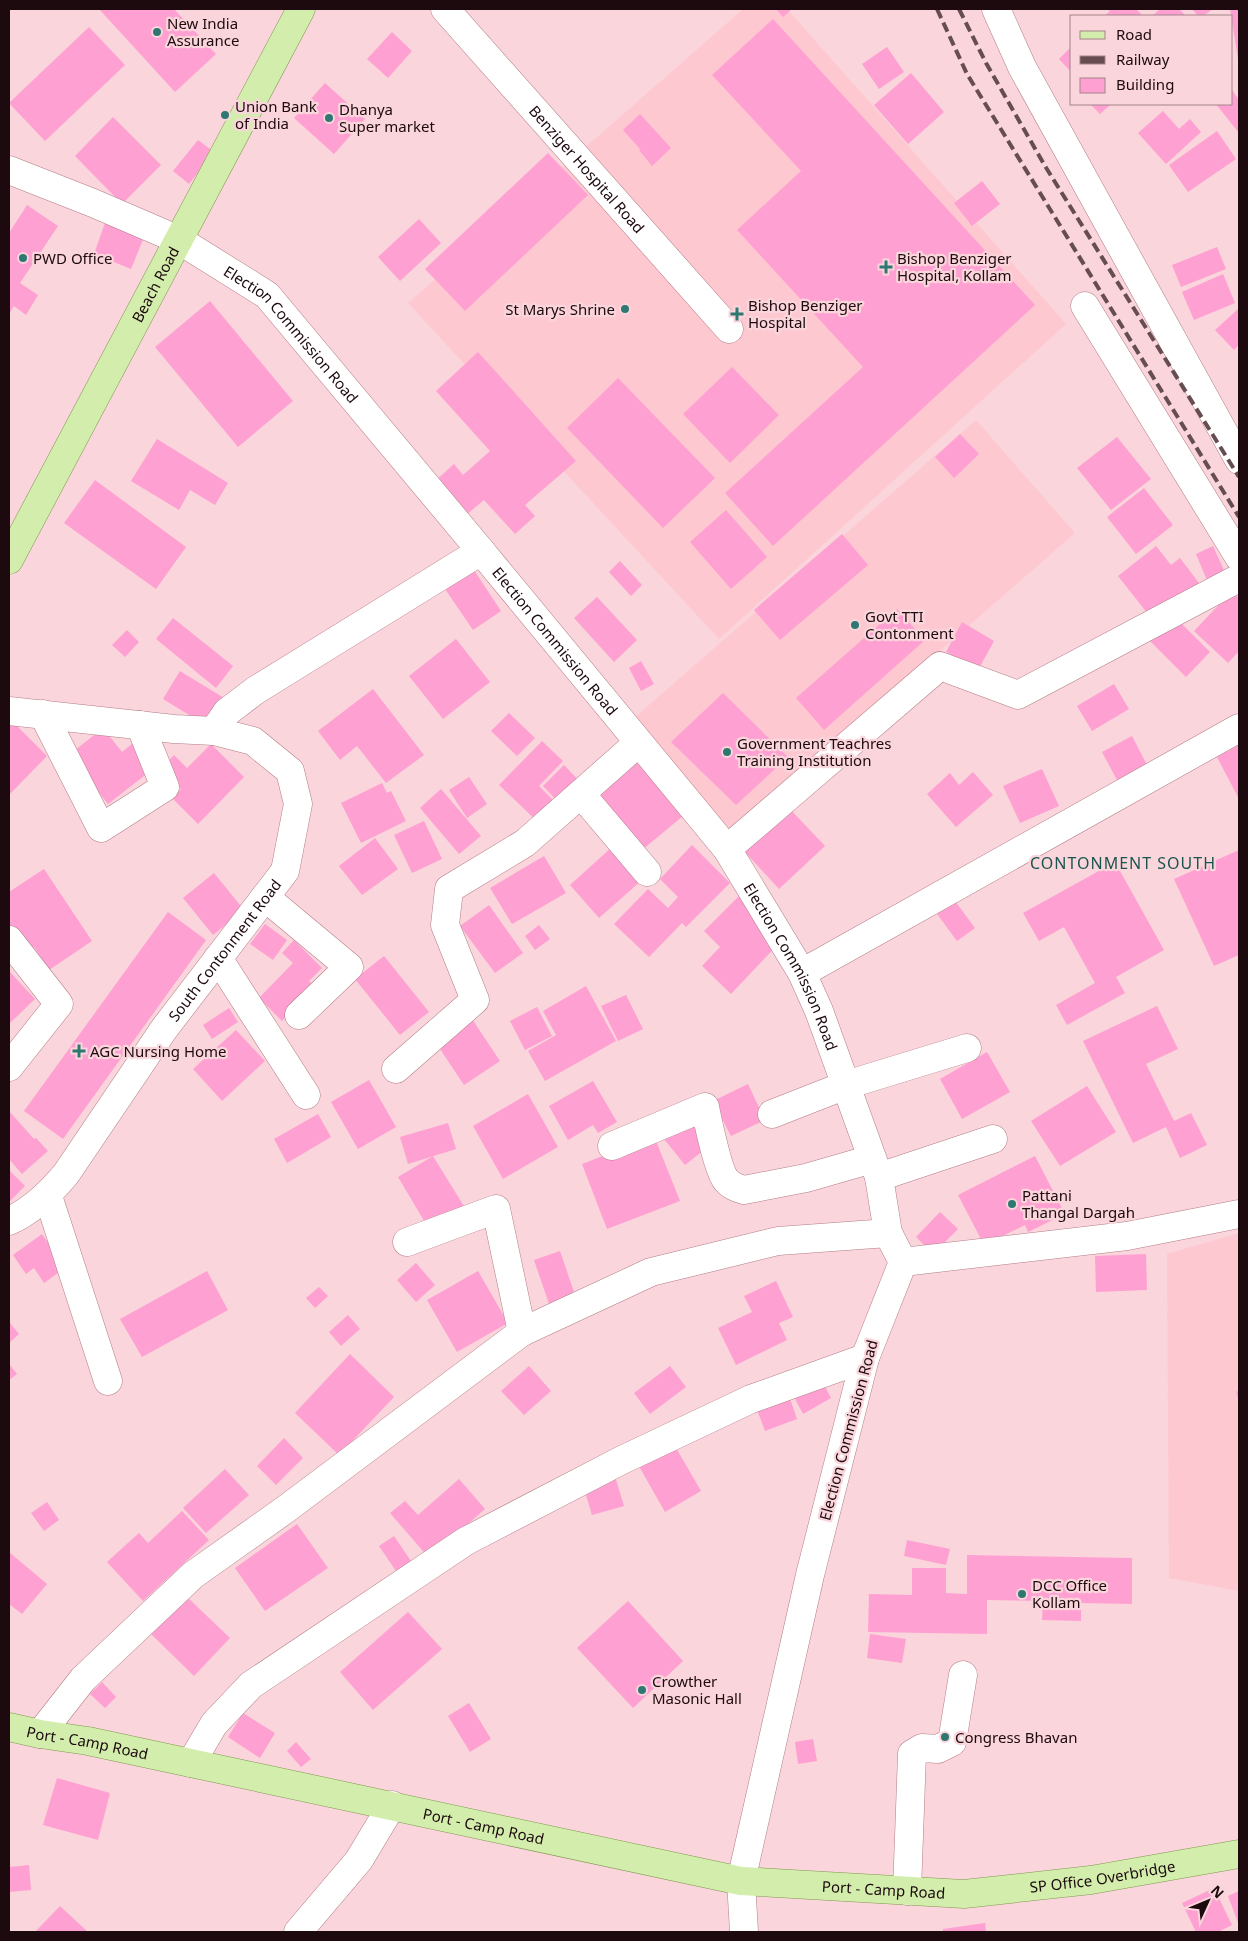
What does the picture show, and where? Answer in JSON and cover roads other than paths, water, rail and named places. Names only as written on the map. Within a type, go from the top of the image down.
[{"type":"main road","name":"Beach Road","points":[[9,560],[302,9]]},
{"type":"main road","name":"Port - Camp Road","points":[[9,1727],[88,1741],[741,1881],[964,1894]]},
{"type":"main road","name":"SP Office Overbridge","points":[[964,1894],[1091,1880],[1239,1854]]},
{"type":"street","name":"Benziger Hospital Road","points":[[445,9],[729,329]]},
{"type":"street","points":[[996,9],[1022,66],[1239,460]]},
{"type":"street","name":"Election Commission Road","points":[[9,170],[77,196],[179,240],[267,295],[726,849],[802,973],[819,1011],[875,1168],[888,1233],[903,1262],[865,1358],[810,1575],[741,1881],[744,1932]]},
{"type":"street","points":[[1085,306],[1239,557]]},
{"type":"street","points":[[214,731],[227,712],[256,690],[481,551]]},
{"type":"street","points":[[726,849],[940,666],[1018,695],[1239,578]]},
{"type":"street","name":"South Contonment Road","points":[[9,711],[214,731],[253,742],[290,771],[298,804],[286,871],[164,1029],[66,1174],[48,1196],[20,1217],[9,1221]]},
{"type":"street","points":[[43,714],[101,828],[165,787],[140,725]]},
{"type":"street","points":[[802,973],[1239,728]]},
{"type":"street","points":[[396,1069],[474,1000],[445,925],[449,889],[524,843],[638,743]]},
{"type":"street","points":[[581,794],[647,872]]},
{"type":"street","points":[[265,897],[350,967],[299,1015]]},
{"type":"street","points":[[9,940],[59,1004],[9,1068]]},
{"type":"street","points":[[218,958],[306,1095]]},
{"type":"street","points":[[772,1114],[846,1085],[966,1048]]},
{"type":"street","points":[[612,1146],[705,1108],[716,1153],[725,1179],[734,1187],[744,1190],[806,1178],[875,1168],[993,1139]]},
{"type":"street","points":[[48,1196],[108,1381]]},
{"type":"street","points":[[407,1242],[496,1209],[522,1332]]},
{"type":"street","points":[[903,1262],[1127,1236],[1239,1214]]},
{"type":"street","points":[[40,1734],[83,1679],[193,1575],[286,1509],[522,1332],[651,1272],[778,1241],[888,1233]]},
{"type":"street","points":[[191,1763],[214,1724],[251,1685],[466,1541],[622,1460],[752,1399],[865,1358]]},
{"type":"street","points":[[907,1891],[912,1754],[922,1748],[938,1749],[952,1742],[963,1675]]},
{"type":"street","points":[[298,1932],[359,1860],[392,1805]]},
{"type":"railway","points":[[937,9],[967,74],[1239,517]]},
{"type":"railway","points":[[959,9],[986,63],[1045,166],[1239,477]]},
{"type":"place","name":"New India Assurance","points":[[157,32]]},
{"type":"place","name":"Union Bank of India","points":[[225,115]]},
{"type":"place","name":"Dhanya Super market","points":[[329,118]]},
{"type":"place","name":"PWD Office","points":[[23,258]]},
{"type":"place","name":"Bishop Benziger Hospital, Kollam","points":[[886,267]]},
{"type":"place","name":"St Marys Shrine","points":[[625,309]]},
{"type":"place","name":"Bishop Benziger Hospital","points":[[737,314]]},
{"type":"place","name":"Govt TTI Contonment","points":[[855,625]]},
{"type":"place","name":"Government Teachres Training Institution","points":[[727,752]]},
{"type":"place","name":"AGC Nursing Home","points":[[79,1051]]},
{"type":"place","name":"Pattani Thangal Dargah","points":[[1012,1204]]},
{"type":"place","name":"DCC Office Kollam","points":[[1022,1594]]},
{"type":"place","name":"Crowther Masonic Hall","points":[[642,1690]]},
{"type":"place","name":"Congress Bhavan","points":[[945,1737]]},
{"type":"district","name":"CONTONMENT SOUTH","points":[[1123,863]]}]
